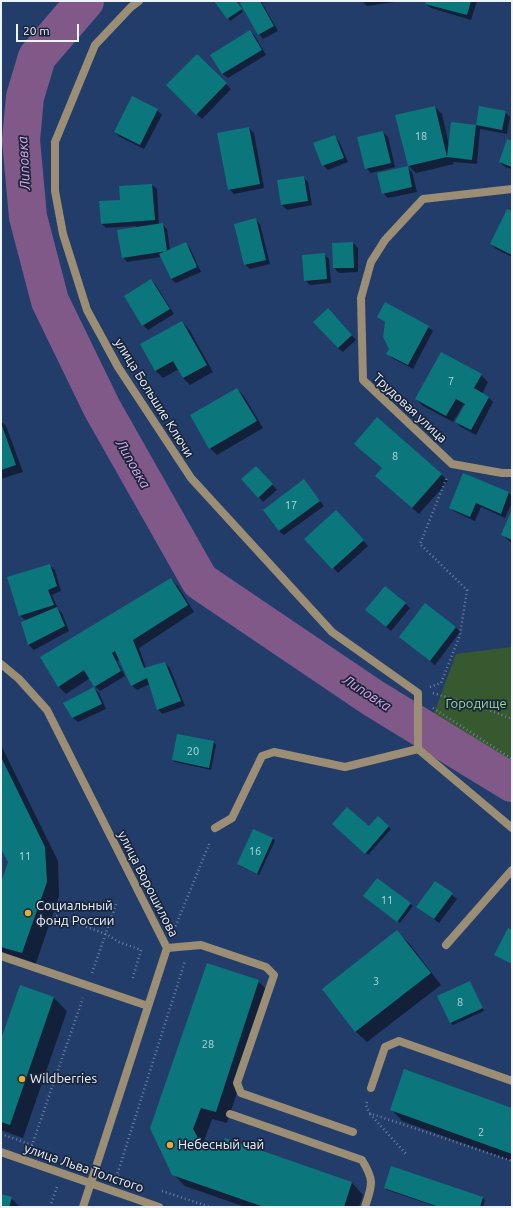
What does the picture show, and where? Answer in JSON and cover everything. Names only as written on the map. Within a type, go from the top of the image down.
[{"type":"street","name":"улица Большие Ключи","points":[[139,1],[131,7],[95,45],[55,142],[55,191],[63,234],[87,310],[118,368],[191,478],[332,632],[418,693]]},
{"type":"street","name":"Трудовая улица","points":[[452,464],[363,380],[361,298],[371,262],[385,240],[423,199],[512,189]]},
{"type":"street","points":[[452,464],[502,473],[512,473]]},
{"type":"street","name":"улица Ворошилова","points":[[1,664],[19,679],[47,710],[167,948],[84,1207]]},
{"type":"street","points":[[418,693],[418,749],[512,828]]},
{"type":"street","points":[[215,828],[232,818],[262,756],[274,752],[345,767],[418,749]]},
{"type":"street","points":[[446,946],[512,870]]},
{"type":"street","points":[[167,948],[201,944],[266,967],[274,975],[237,1083],[241,1093],[353,1132]]},
{"type":"street","points":[[1,956],[148,1006]]},
{"type":"street","points":[[371,1088],[385,1047],[399,1041],[511,1079]]},
{"type":"street","points":[[230,1114],[362,1160],[370,1173],[371,1188],[365,1207]]},
{"type":"street","name":"улица Льва Толстого","points":[[1,1152],[159,1207]]},
{"type":"path","points":[[442,683],[460,635],[467,590],[420,544],[452,464]]},
{"type":"path","points":[[429,692],[489,710],[512,719]]},
{"type":"path","points":[[418,693],[435,710],[512,759]]},
{"type":"path","points":[[167,948],[215,828]]},
{"type":"path","points":[[1,1134],[32,1145],[117,901]]},
{"type":"path","points":[[56,916],[106,934],[119,942],[141,950],[132,980]]},
{"type":"path","points":[[124,1178],[117,1175],[190,946]]},
{"type":"path","points":[[371,1088],[366,1105],[369,1113],[407,1155]]},
{"type":"path","points":[[369,1113],[512,1161]]},
{"type":"path","points":[[160,1190],[210,1207]]},
{"type":"green space","name":"Городище","points":[[512,647],[512,778],[433,716],[456,654]]},
{"type":"building","points":[[214,1],[236,1],[242,9],[227,19]]},
{"type":"building","points":[[244,1],[260,1],[274,26],[258,35],[240,3]]},
{"type":"building","points":[[426,1],[471,1],[467,15],[425,4]]},
{"type":"building","points":[[250,30],[262,50],[222,74],[210,55]]},
{"type":"building","points":[[197,54],[227,83],[196,115],[166,85]]},
{"type":"building","points":[[132,96],[158,109],[140,145],[114,132]]},
{"type":"building","points":[[435,106],[447,157],[408,166],[395,115]]},
{"type":"building","points":[[479,106],[506,111],[502,130],[476,125]]},
{"type":"building","points":[[451,122],[476,125],[472,160],[447,157]]},
{"type":"building","points":[[249,127],[260,184],[228,190],[217,133]]},
{"type":"building","points":[[383,131],[391,163],[365,169],[357,137]]},
{"type":"building","points":[[335,135],[344,158],[322,166],[313,143]]},
{"type":"building","points":[[507,139],[512,141],[512,167],[499,162]]},
{"type":"building","points":[[408,166],[412,187],[382,194],[377,173]]},
{"type":"building","points":[[304,176],[308,201],[281,205],[277,180]]},
{"type":"building","points":[[152,184],[155,220],[101,224],[99,201],[120,200],[119,186]]},
{"type":"building","points":[[507,209],[512,211],[512,255],[490,244]]},
{"type":"building","points":[[256,218],[266,260],[244,265],[234,224]]},
{"type":"building","points":[[163,223],[167,251],[122,258],[117,230]]},
{"type":"building","points":[[186,242],[197,267],[171,279],[159,254]]},
{"type":"building","points":[[353,242],[354,268],[333,268],[332,243]]},
{"type":"building","points":[[325,253],[327,279],[304,281],[302,255]]},
{"type":"building","points":[[151,279],[170,309],[142,326],[124,296]]},
{"type":"building","points":[[385,302],[429,326],[408,365],[386,354],[389,349],[383,337],[385,322],[377,317]]},
{"type":"building","points":[[328,308],[352,335],[338,348],[313,322]]},
{"type":"building","points":[[182,321],[207,365],[183,378],[173,361],[155,371],[140,344]]},
{"type":"building","points":[[441,352],[482,374],[474,388],[489,397],[471,430],[455,422],[465,404],[456,399],[446,416],[415,399]]},
{"type":"building","points":[[237,388],[257,421],[209,449],[190,415]]},
{"type":"building","points":[[377,417],[442,474],[412,508],[375,476],[382,468],[354,444]]},
{"type":"building","points":[[1,423],[16,465],[1,470]]},
{"type":"building","points":[[256,466],[273,484],[258,498],[241,479]]},
{"type":"building","points":[[463,473],[509,492],[501,514],[476,503],[470,517],[449,508]]},
{"type":"building","points":[[304,479],[320,501],[279,531],[263,510]]},
{"type":"building","points":[[512,509],[512,540],[501,535]]},
{"type":"building","points":[[336,510],[364,540],[332,569],[304,539]]},
{"type":"building","points":[[50,564],[57,586],[48,590],[54,605],[19,616],[7,577]]},
{"type":"building","points":[[171,578],[188,605],[133,640],[144,668],[165,662],[181,701],[157,710],[147,678],[131,686],[115,651],[112,653],[121,671],[94,687],[84,670],[58,687],[40,657]]},
{"type":"building","points":[[385,586],[406,603],[386,627],[365,610]]},
{"type":"building","points":[[425,603],[456,627],[430,661],[399,637]]},
{"type":"building","points":[[57,607],[65,626],[28,645],[21,622]]},
{"type":"building","points":[[94,687],[102,704],[72,718],[63,703]]},
{"type":"building","points":[[177,734],[214,741],[209,768],[172,760]]},
{"type":"building","points":[[1,757],[45,847],[47,882],[22,953],[1,947],[1,883],[8,862],[1,849]]},
{"type":"building","points":[[347,807],[369,826],[378,816],[389,826],[365,854],[332,824]]},
{"type":"building","points":[[253,829],[273,838],[257,874],[237,864]]},
{"type":"building","points":[[377,878],[411,903],[397,922],[363,896]]},
{"type":"building","points":[[435,881],[453,893],[434,919],[416,907]]},
{"type":"building","points":[[508,928],[512,930],[512,964],[494,955]]},
{"type":"building","points":[[397,930],[431,973],[355,1032],[322,989]]},
{"type":"building","points":[[207,963],[259,980],[216,1112],[201,1108],[193,1129],[201,1143],[221,1150],[225,1138],[352,1182],[344,1207],[264,1207],[172,1175],[150,1128]]},
{"type":"building","points":[[470,981],[483,1008],[450,1023],[437,996]]},
{"type":"building","points":[[20,985],[54,997],[10,1125],[1,1122],[1,1039]]},
{"type":"building","points":[[404,1069],[512,1108],[512,1154],[390,1110]]},
{"type":"building","points":[[391,1166],[483,1197],[480,1207],[439,1207],[384,1188]]},
{"type":"building","points":[[1,1194],[12,1197],[9,1207],[1,1207]]},
{"type":"waterway","name":"Липовка","points":[[85,1],[37,57],[25,97],[21,140],[28,217],[50,301],[102,408],[200,581],[373,698],[512,783]]},
{"type":"place","name":"Социальный фонд России","points":[[28,913]]},
{"type":"place","name":"Wildberries","points":[[22,1079]]},
{"type":"place","name":"Небесный чай","points":[[170,1145]]}]
